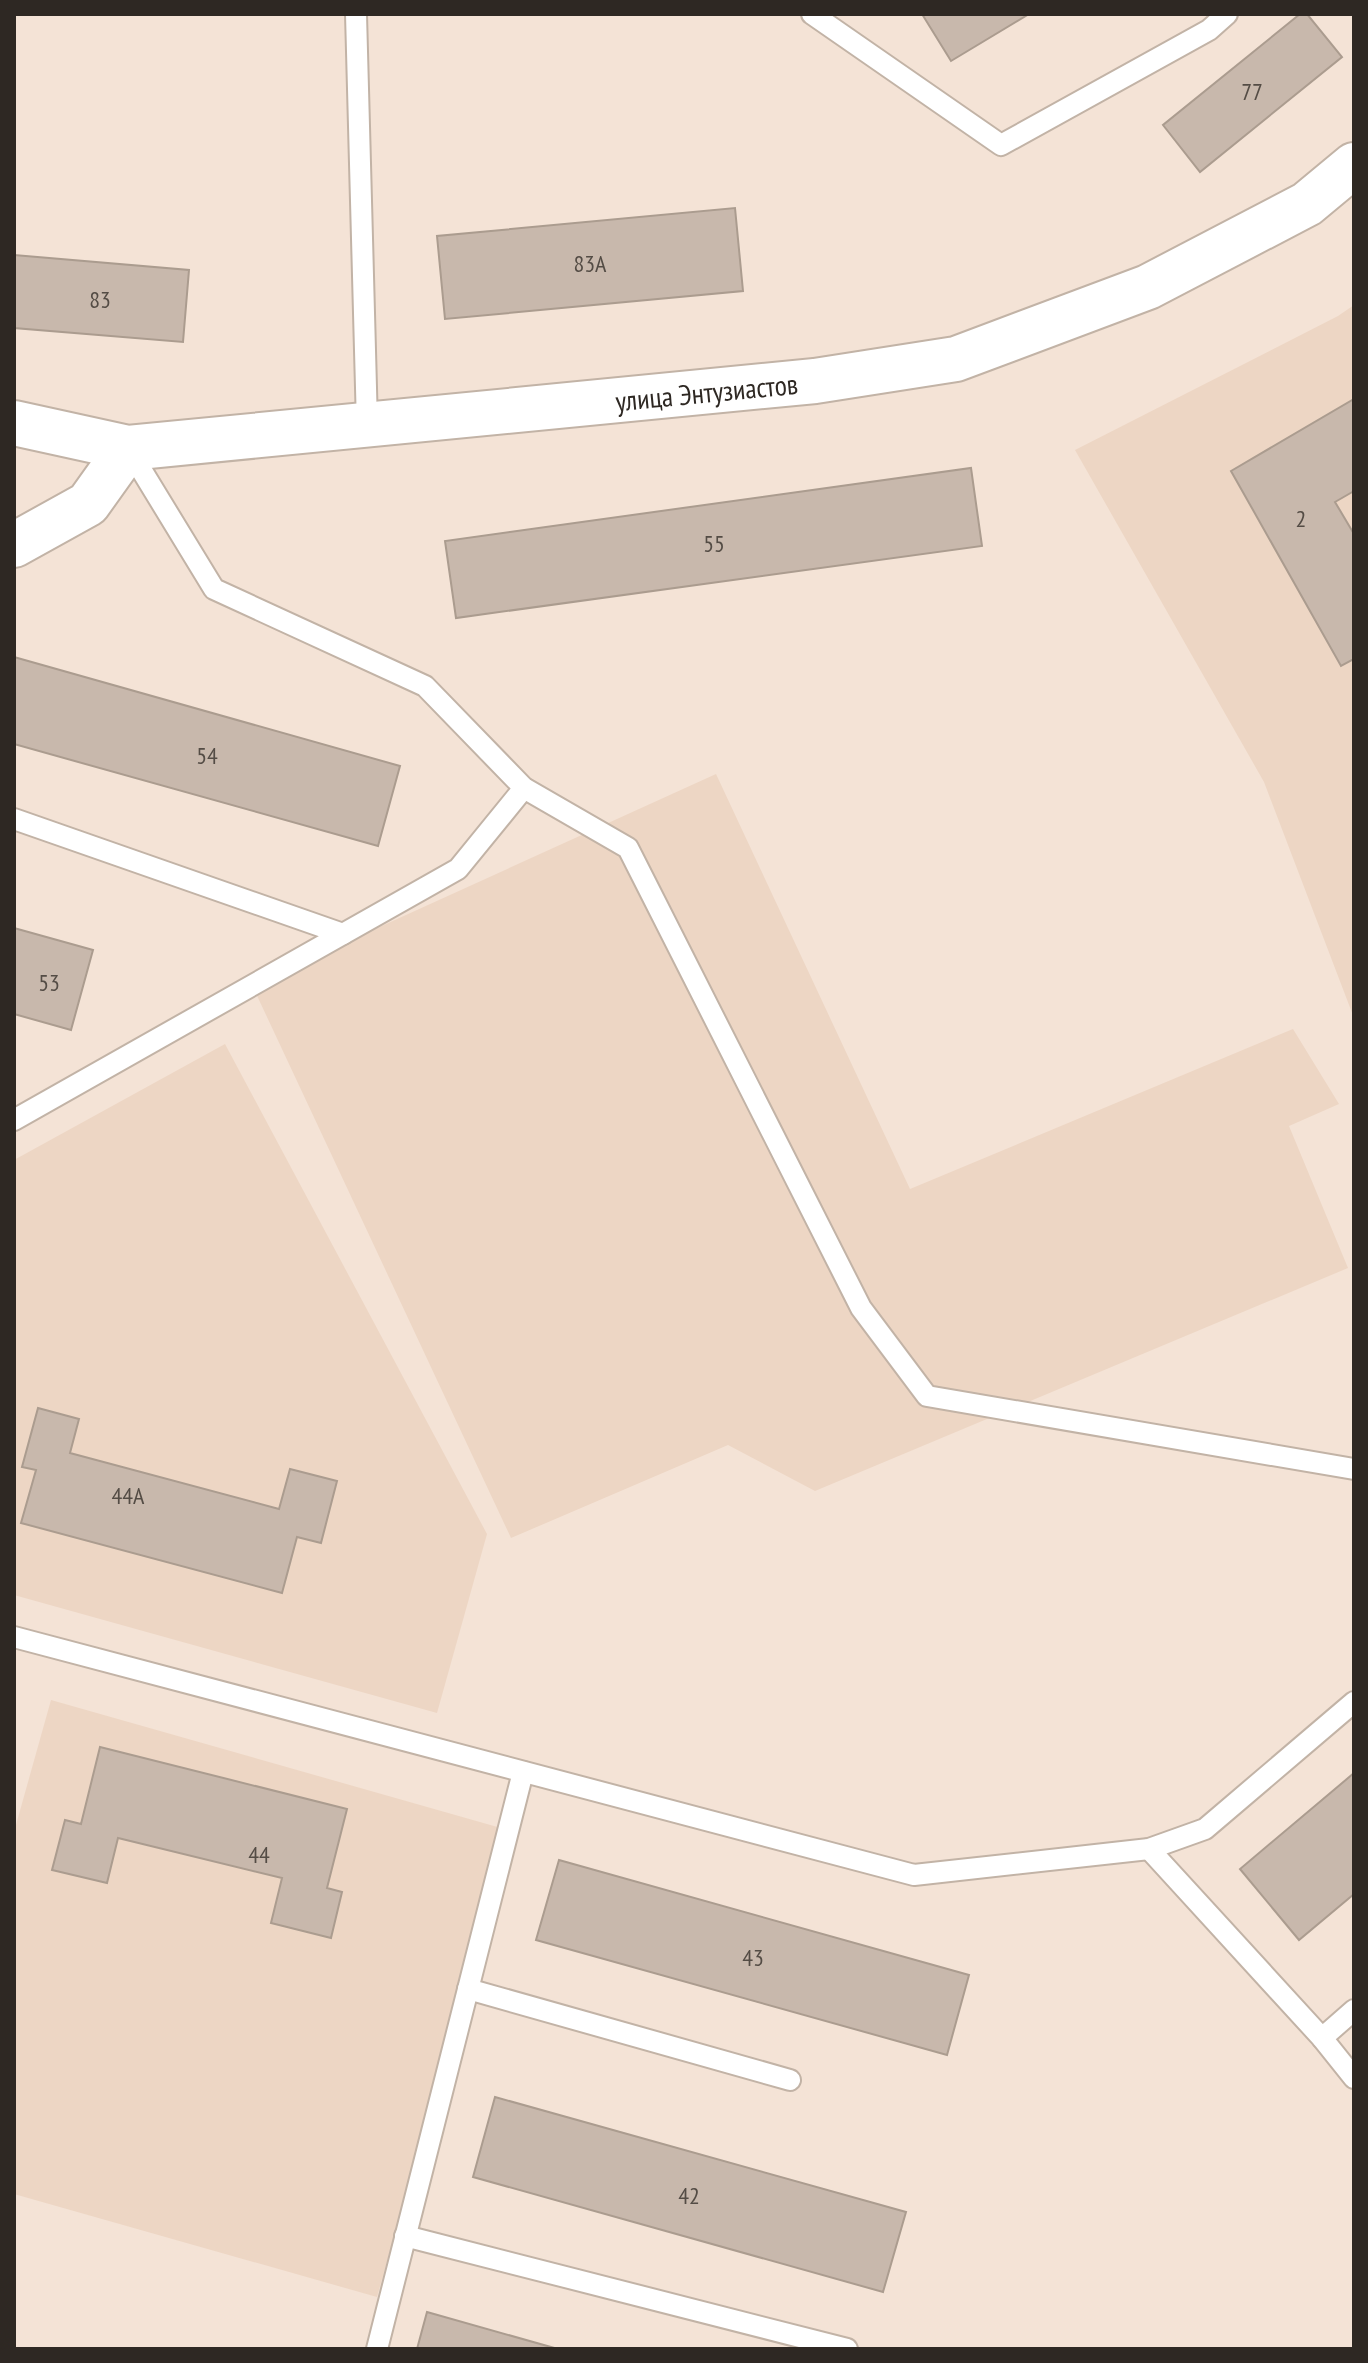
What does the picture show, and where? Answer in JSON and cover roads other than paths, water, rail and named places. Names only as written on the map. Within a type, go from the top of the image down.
[{"type":"street","name":"улица Энтузиастов","points":[[14,423],[128,448],[815,381],[956,359],[1148,287],[1307,204],[1354,165]]},
{"type":"street","points":[[14,545],[88,504],[128,448]]},
{"type":"lane","points":[[356,14],[367,425]]},
{"type":"lane","points":[[812,14],[1001,145],[1209,30],[1227,14]]},
{"type":"lane","points":[[128,448],[214,589],[425,686],[524,788],[628,848],[861,1308],[927,1396],[1354,1469]]},
{"type":"lane","points":[[14,1120],[23,1107],[458,869],[524,788]]},
{"type":"lane","points":[[14,819],[343,934]]},
{"type":"lane","points":[[14,1637],[914,1875],[1149,1849],[1205,1829],[1354,1702]]},
{"type":"lane","points":[[377,2349],[523,1772]]},
{"type":"lane","points":[[1149,1849],[1322,2038],[1354,2078]]},
{"type":"lane","points":[[468,1989],[790,2080]]},
{"type":"lane","points":[[1322,2038],[1354,2010]]},
{"type":"lane","points":[[405,2236],[847,2349]]}]
